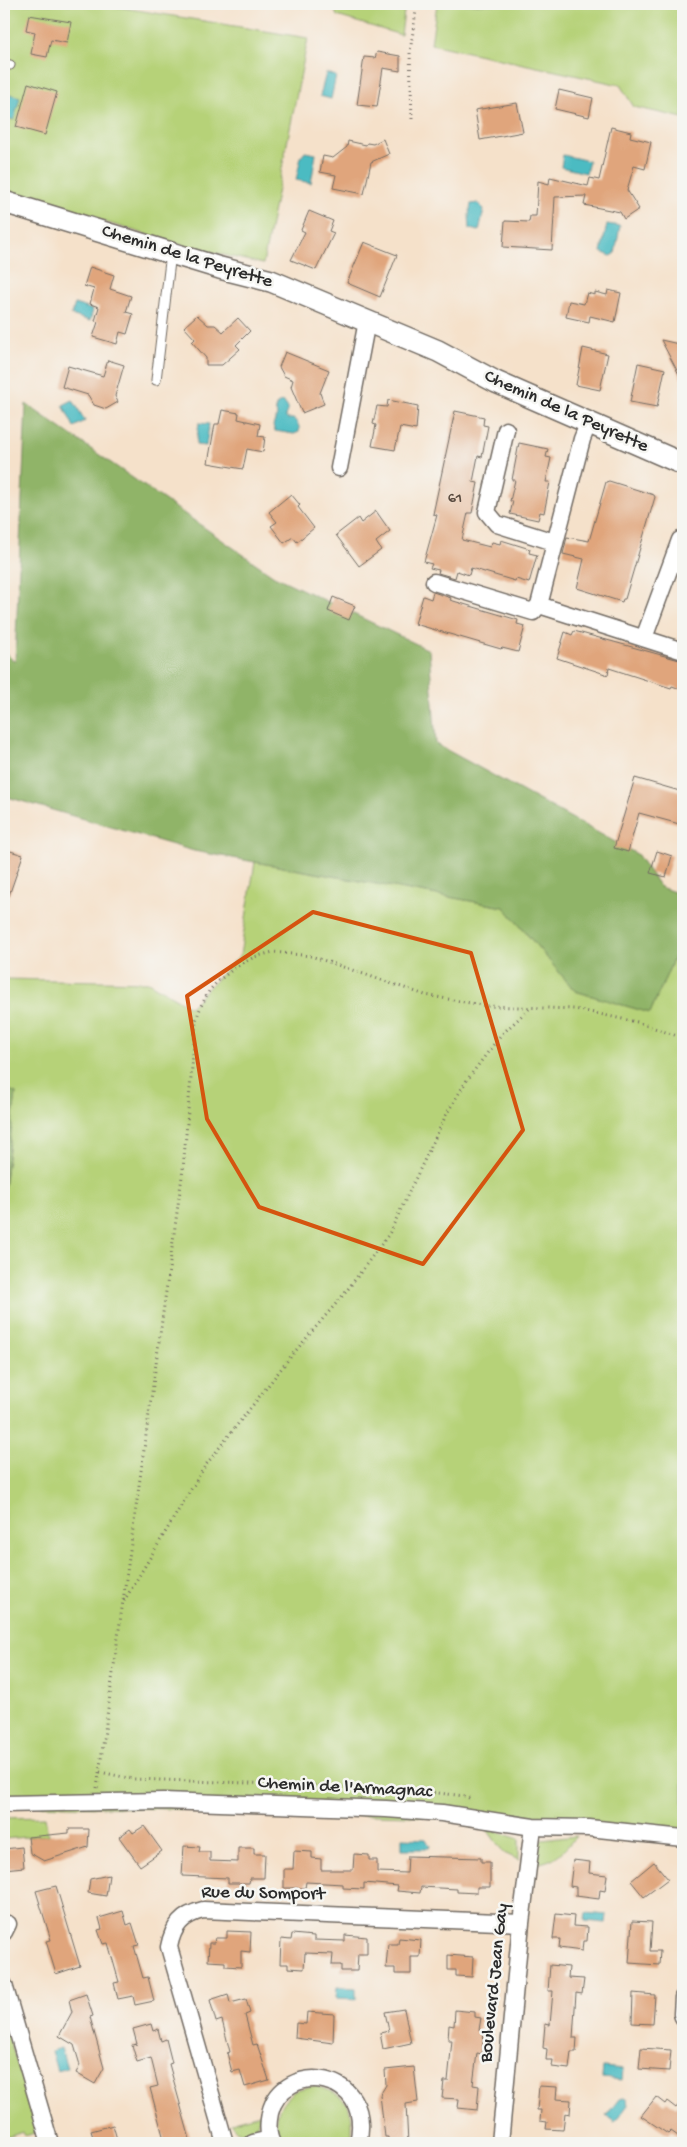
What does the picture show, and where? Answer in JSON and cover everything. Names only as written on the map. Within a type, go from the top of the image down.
[{"type":"street","name":"Chemin de la Peyrette","points":[[4,202],[171,253],[271,281],[438,351],[496,382],[588,424],[683,464]]},
{"type":"street","points":[[339,468],[367,321]]},
{"type":"street","points":[[434,582],[533,612],[540,605],[554,542],[582,439],[588,424]]},
{"type":"street","points":[[506,430],[487,512],[497,524],[554,542]]},
{"type":"street","points":[[644,638],[680,540]]},
{"type":"street","points":[[540,605],[683,651]]},
{"type":"street","name":"Chemin de l'Armagnac","points":[[4,1804],[96,1801],[234,1802],[386,1809],[442,1813],[533,1827],[589,1828],[683,1838]]},
{"type":"street","name":"Boulevard Jean Gay","points":[[500,2143],[521,1923],[533,1827]]},
{"type":"street","name":"Rue du Somport","points":[[225,2143],[169,1948],[171,1935],[179,1923],[190,1913],[203,1910],[521,1923]]},
{"type":"street","points":[[4,1985],[50,2143]]},
{"type":"street","points":[[683,1997],[683,2017]]},
{"type":"street","points":[[253,2143],[271,2141],[268,2123],[272,2107],[280,2094],[293,2084],[309,2079],[325,2080],[340,2086],[352,2097],[359,2112],[361,2128],[358,2143]]},
{"type":"lane","points":[[156,380],[171,253]]},
{"type":"path","points":[[412,119],[410,52],[417,4]]},
{"type":"path","points":[[96,1801],[183,1168],[196,1020],[209,991],[236,967],[254,958],[274,952],[311,956],[425,995],[487,1006],[575,1009],[637,1022],[683,1038]]},
{"type":"path","points":[[123,1602],[205,1466],[292,1355],[345,1293],[389,1234],[447,1113],[467,1080],[500,1036],[530,1008]]},
{"type":"path","points":[[100,1772],[133,1779],[392,1788],[465,1796],[473,1801]]},
{"type":"highlighted area","points":[[313,912],[471,953],[523,1130],[423,1264],[259,1207],[207,1119],[187,996]]},
{"type":"green space","points":[[4,4],[100,4],[308,38],[263,264],[185,246],[4,192]]},
{"type":"green space","points":[[332,4],[405,4],[401,35],[337,16]]},
{"type":"green space","points":[[437,4],[683,4],[683,118],[634,107],[620,85],[431,44]]},
{"type":"green space","points":[[26,404],[274,576],[429,650],[436,744],[637,854],[660,887],[683,895],[683,937],[650,1013],[575,991],[504,907],[194,851],[4,796],[4,651],[15,662]]},
{"type":"green space","points":[[255,862],[504,907],[575,991],[650,1013],[683,937],[683,1838],[478,1818],[4,1804],[4,1188],[16,1093],[4,1088],[4,979],[148,982],[190,1007],[240,955]]},
{"type":"green space","points":[[4,1088],[16,1093],[4,1188]]},
{"type":"green space","points":[[45,1817],[48,1835],[4,1839],[4,1818]]},
{"type":"green space","points":[[486,1828],[519,1839],[519,1860],[504,1853]]},
{"type":"green space","points":[[576,1836],[563,1851],[553,1858],[548,1861],[535,1863],[539,1842],[542,1840]]},
{"type":"green space","points":[[5,2024],[38,2132],[25,2136],[23,2132],[4,2138]]},
{"type":"green space","points":[[314,2086],[331,2091],[347,2104],[352,2118],[350,2143],[279,2143],[276,2121],[280,2107],[297,2090]]},
{"type":"green space","points":[[260,2114],[257,2126],[252,2131],[238,2132],[231,2122]]},
{"type":"water","points":[[326,73],[336,76],[331,99],[320,96]]},
{"type":"water","points":[[10,94],[20,97],[14,120],[4,117]]},
{"type":"water","points":[[305,152],[316,154],[311,183],[296,180],[301,157]]},
{"type":"water","points":[[563,155],[589,161],[586,173],[561,167]]},
{"type":"water","points":[[478,203],[484,209],[479,231],[470,229],[469,215],[471,204]]},
{"type":"water","points":[[607,224],[620,226],[615,254],[611,256],[601,252]]},
{"type":"water","points":[[75,304],[93,310],[90,321],[71,315]]},
{"type":"water","points":[[73,400],[85,421],[74,427],[63,405]]},
{"type":"water","points":[[283,401],[288,408],[285,416],[287,419],[293,419],[296,422],[299,426],[299,432],[294,434],[275,431],[273,426],[277,415],[275,409],[277,404]]},
{"type":"water","points":[[199,423],[209,424],[206,446],[196,445]]},
{"type":"water","points":[[402,1838],[426,1839],[430,1846],[426,1849],[402,1849]]},
{"type":"water","points":[[586,1913],[607,1915],[606,1923],[585,1921]]},
{"type":"water","points":[[337,1987],[356,1988],[356,1999],[336,1998]]},
{"type":"water","points":[[61,2048],[67,2068],[57,2071],[51,2051]]},
{"type":"water","points":[[603,2067],[623,2069],[622,2080],[602,2078]]},
{"type":"water","points":[[624,2098],[627,2100],[628,2105],[615,2122],[606,2116],[619,2099]]},
{"type":"building","points":[[29,15],[71,22],[67,43],[51,40],[47,57],[31,54],[35,32],[26,30]]},
{"type":"building","points":[[377,52],[400,56],[400,71],[383,68],[377,107],[357,105],[364,57],[375,58]]},
{"type":"building","points":[[28,83],[57,92],[45,135],[16,127]]},
{"type":"building","points":[[559,90],[593,98],[589,117],[555,109]]},
{"type":"building","points":[[517,103],[523,132],[480,140],[475,110]]},
{"type":"building","points":[[611,127],[631,132],[630,137],[651,142],[645,169],[634,166],[627,190],[639,209],[624,219],[620,212],[584,205],[586,196],[555,197],[552,250],[503,247],[505,221],[529,222],[530,216],[536,216],[538,181],[549,184],[550,177],[588,186],[590,178],[599,180]]},
{"type":"building","points":[[383,139],[389,154],[371,162],[364,194],[333,188],[336,175],[320,172],[323,156],[333,158],[347,147],[348,141],[366,145],[367,143],[373,144]]},
{"type":"building","points":[[309,211],[333,221],[329,231],[334,233],[316,270],[291,260],[305,232],[301,230]]},
{"type":"building","points":[[364,242],[397,255],[380,297],[347,283]]},
{"type":"building","points":[[90,267],[114,275],[110,289],[131,296],[126,312],[133,314],[127,334],[120,332],[117,344],[93,337],[98,322],[95,321],[99,307],[90,304],[94,289],[84,286]]},
{"type":"building","points":[[608,290],[621,293],[615,322],[590,316],[589,322],[566,317],[569,301],[584,304],[587,293],[595,295],[595,292],[607,295]]},
{"type":"building","points":[[197,315],[208,325],[215,325],[223,332],[238,318],[250,331],[236,345],[240,349],[222,365],[206,365],[206,358],[192,342],[195,339],[184,327]]},
{"type":"building","points":[[661,340],[683,345],[683,382]]},
{"type":"building","points":[[583,348],[608,354],[600,390],[576,385]]},
{"type":"building","points":[[285,352],[329,370],[320,393],[324,404],[302,413],[291,387],[293,380],[284,376],[279,367]]},
{"type":"building","points":[[108,360],[124,365],[115,396],[118,402],[106,409],[94,405],[88,395],[62,387],[68,366],[103,376]]},
{"type":"building","points":[[638,363],[665,369],[657,407],[630,402]]},
{"type":"building","points":[[388,400],[418,406],[416,430],[400,427],[395,450],[372,446],[376,425],[373,424],[377,406],[387,407]]},
{"type":"building","points":[[222,410],[239,413],[238,419],[260,424],[258,436],[265,437],[263,452],[247,449],[243,469],[208,463],[215,424],[219,424]]},
{"type":"building","points":[[455,411],[484,417],[483,425],[488,426],[482,457],[478,456],[473,482],[478,483],[472,513],[468,513],[462,540],[490,547],[492,542],[500,544],[501,540],[530,549],[529,553],[537,555],[529,583],[516,579],[515,581],[471,568],[469,575],[457,571],[455,578],[438,573],[439,570],[430,568],[432,564],[424,562],[437,515],[433,514]]},
{"type":"building","points":[[519,443],[548,449],[546,457],[551,458],[546,482],[550,482],[544,513],[540,512],[538,520],[510,514],[513,501],[510,501],[515,480],[512,480]]},
{"type":"building","points":[[609,481],[654,495],[655,497],[625,599],[622,602],[577,588],[584,559],[563,554],[567,537],[589,541],[606,482]]},
{"type":"building","points":[[291,494],[314,528],[297,542],[293,537],[284,543],[271,526],[277,522],[269,512]]},
{"type":"building","points":[[376,511],[390,531],[376,542],[381,550],[359,566],[336,535],[358,518],[361,523]]},
{"type":"building","points":[[433,592],[451,598],[450,600],[518,620],[517,624],[525,626],[518,652],[501,649],[415,624],[423,596],[431,599]]},
{"type":"building","points":[[333,597],[355,606],[349,620],[328,611]]},
{"type":"building","points":[[574,631],[683,661],[683,690],[672,686],[671,688],[609,668],[608,675],[557,658],[565,632],[572,635]]},
{"type":"building","points":[[635,778],[683,792],[683,825],[639,813],[628,852],[614,848]]},
{"type":"building","points":[[4,849],[23,855],[6,904],[4,903]]},
{"type":"building","points":[[657,851],[672,856],[666,877],[650,873]]},
{"type":"building","points":[[144,1826],[162,1851],[140,1866],[119,1837],[130,1829],[133,1833]]},
{"type":"building","points":[[69,1829],[89,1829],[88,1847],[44,1861],[30,1853],[28,1837],[69,1833]]},
{"type":"building","points":[[184,1846],[200,1847],[199,1852],[210,1852],[210,1861],[238,1862],[238,1848],[254,1848],[254,1854],[265,1854],[264,1878],[250,1878],[249,1883],[228,1883],[228,1878],[182,1876]]},
{"type":"building","points":[[22,1847],[24,1867],[4,1869],[4,1849]]},
{"type":"building","points":[[294,1851],[312,1852],[312,1858],[321,1859],[321,1870],[353,1870],[354,1854],[369,1855],[369,1860],[377,1860],[377,1872],[407,1873],[408,1856],[481,1858],[481,1862],[490,1862],[490,1887],[477,1887],[477,1893],[457,1892],[457,1889],[421,1887],[420,1893],[397,1891],[398,1886],[364,1883],[364,1889],[343,1888],[343,1884],[306,1882],[305,1888],[284,1888],[284,1869],[293,1869]]},
{"type":"building","points":[[573,1860],[590,1862],[589,1873],[607,1875],[605,1891],[600,1890],[599,1899],[576,1896],[576,1887],[570,1886]]},
{"type":"building","points":[[654,1862],[668,1879],[644,1897],[631,1881]]},
{"type":"building","points":[[109,1875],[106,1896],[88,1893],[90,1879]]},
{"type":"building","points":[[56,1886],[80,1966],[56,1974],[46,1941],[51,1940],[36,1891]]},
{"type":"building","points":[[123,1911],[127,1925],[132,1923],[139,1945],[134,1946],[143,1978],[148,1977],[154,2001],[135,2005],[133,1996],[118,1999],[114,1983],[119,1982],[108,1943],[103,1944],[98,1930],[102,1929],[99,1918]]},
{"type":"building","points":[[556,1914],[574,1916],[573,1926],[588,1927],[587,1941],[583,1941],[582,1951],[559,1948],[560,1939],[553,1939]]},
{"type":"building","points":[[632,1921],[652,1922],[650,1951],[660,1951],[659,1965],[629,1963]]},
{"type":"building","points":[[227,1931],[251,1932],[250,1952],[241,1951],[241,1967],[225,1966],[225,1962],[208,1961],[209,1943],[214,1943],[215,1938],[227,1938]]},
{"type":"building","points":[[292,1934],[314,1936],[314,1940],[345,1941],[345,1935],[367,1937],[367,1954],[358,1954],[357,1971],[341,1971],[341,1965],[332,1965],[333,1954],[305,1953],[304,1969],[288,1968],[288,1964],[280,1964],[281,1939],[291,1940]]},
{"type":"building","points":[[399,1938],[421,1940],[420,1957],[411,1957],[411,1974],[395,1974],[395,1968],[386,1968],[388,1944],[398,1944]]},
{"type":"building","points":[[448,1955],[473,1957],[472,1977],[456,1976],[456,1970],[448,1970]]},
{"type":"building","points":[[550,1965],[569,1967],[568,1978],[584,1979],[582,1994],[576,1993],[573,2038],[577,2038],[576,2052],[571,2052],[569,2069],[552,2067],[553,2060],[546,2060],[547,2049],[543,2048],[545,2024],[550,2025],[553,1991],[548,1991]]},
{"type":"building","points":[[633,1993],[655,1995],[653,2024],[632,2023]]},
{"type":"building","points":[[86,1994],[93,2016],[90,2017],[104,2068],[95,2084],[76,2073],[80,2065],[74,2045],[59,2036],[72,2012],[69,2000]]},
{"type":"building","points":[[228,1994],[230,2003],[246,1999],[250,2013],[245,2015],[253,2045],[257,2044],[269,2080],[245,2087],[240,2070],[232,2072],[227,2053],[230,2052],[222,2020],[216,2022],[210,2000]]},
{"type":"building","points":[[404,2009],[411,2043],[383,2049],[380,2033],[389,2031],[385,2012]]},
{"type":"building","points":[[455,2010],[475,2012],[475,2017],[481,2018],[479,2030],[484,2031],[482,2054],[477,2053],[473,2085],[479,2086],[477,2110],[458,2108],[459,2099],[442,2098],[444,2081],[448,2081],[452,2040],[448,2040],[449,2025],[454,2026]]},
{"type":"building","points":[[307,2012],[334,2014],[333,2043],[295,2038],[296,2023],[306,2024]]},
{"type":"building","points":[[151,2024],[153,2031],[158,2029],[161,2041],[166,2039],[172,2063],[169,2064],[191,2143],[165,2143],[150,2088],[158,2086],[151,2058],[137,2062],[132,2045],[137,2044],[133,2029]]},
{"type":"building","points":[[641,2048],[671,2050],[669,2071],[639,2069]]},
{"type":"building","points":[[414,2067],[418,2102],[406,2104],[408,2143],[388,2143],[388,2137],[385,2137],[380,2095],[386,2085],[385,2070]]},
{"type":"building","points":[[539,2086],[557,2087],[556,2099],[571,2100],[570,2114],[565,2113],[563,2130],[546,2129],[547,2122],[540,2121],[541,2110],[537,2110]]},
{"type":"building","points":[[656,2097],[665,2104],[667,2101],[676,2108],[683,2099],[683,2129],[678,2136],[671,2131],[668,2134],[641,2116]]},
{"type":"building","points":[[113,2125],[118,2143],[95,2143],[91,2131]]}]
